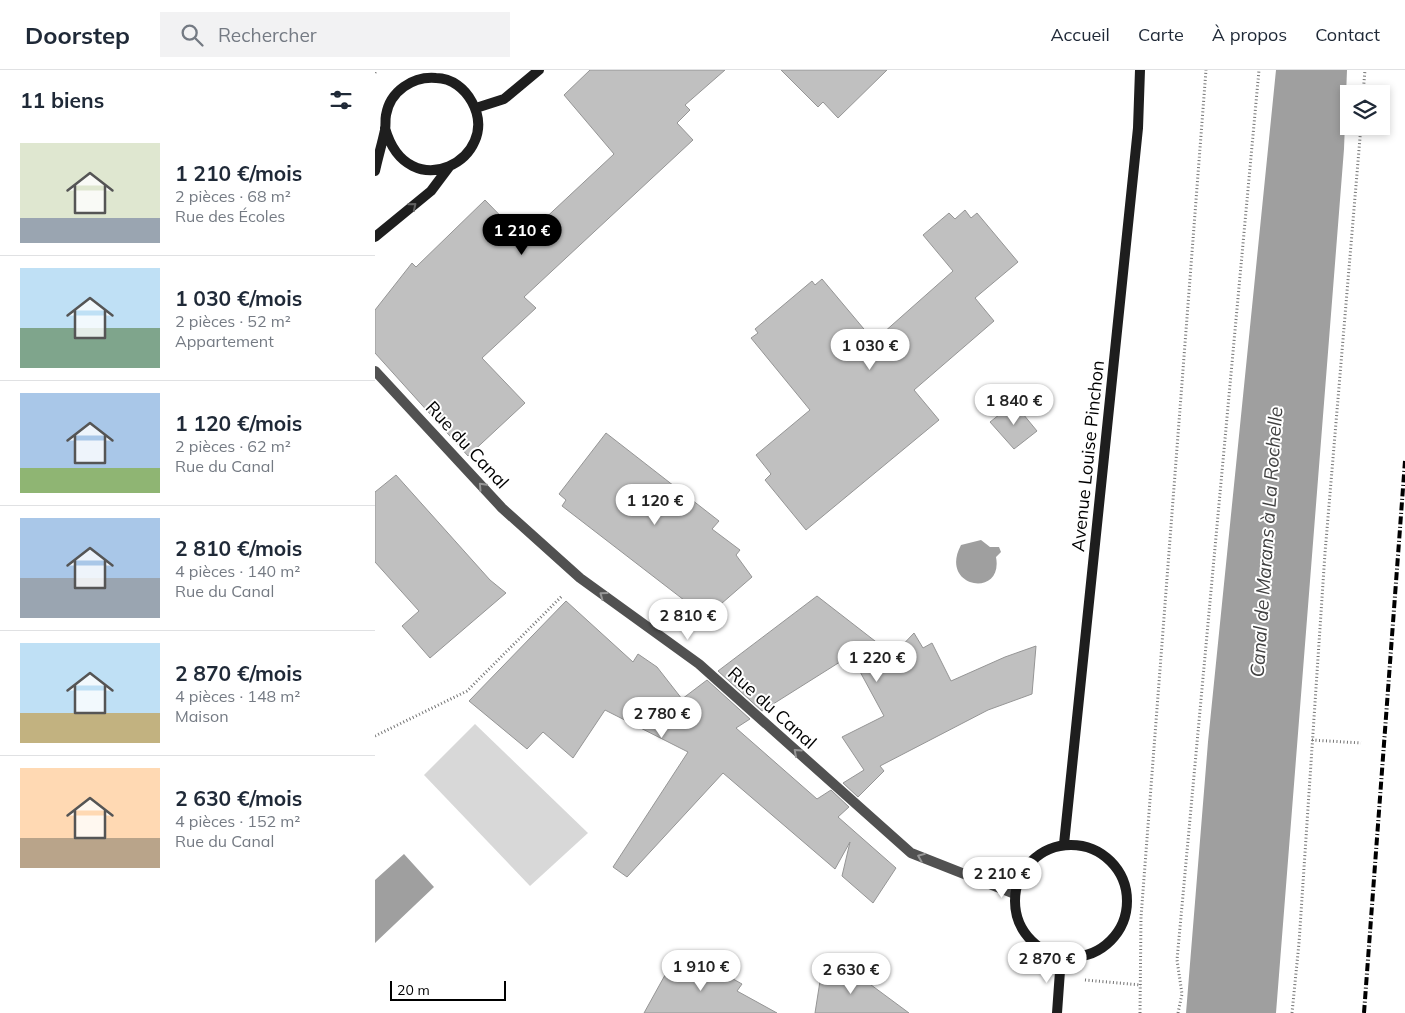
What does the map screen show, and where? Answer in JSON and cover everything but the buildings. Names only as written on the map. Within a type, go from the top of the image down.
[{"type":"street","points":[[476,108],[504,99],[539,70]]},
{"type":"street","name":"Avenue Louise Pinchon","points":[[1064,844],[1138,128],[1140,70]]},
{"type":"street","points":[[375,171],[385,128],[386,115],[394,97],[408,83],[420,74],[454,82],[467,93],[476,108],[479,125],[474,143],[464,157],[449,167],[431,191],[375,237]]},
{"type":"street","points":[[385,128],[390,144],[401,159],[415,168],[432,170],[449,167]]},
{"type":"street","name":"Rue du Canal","points":[[375,371],[503,508],[580,578],[699,664],[911,853],[1015,894]]},
{"type":"street","points":[[1064,844],[1084,845],[1102,852],[1116,865],[1126,883],[1129,902],[1125,921],[1115,938],[1099,950],[1081,957],[1061,957],[1045,951],[1031,941],[1021,927],[1016,912],[1015,894],[1020,876],[1031,861],[1046,850],[1064,844]]},
{"type":"street","points":[[1057,1013],[1061,957]]},
{"type":"path","points":[[1141,1013],[1141,917],[1206,70]]},
{"type":"path","points":[[1178,1013],[1182,994],[1177,960],[1259,70]]},
{"type":"path","points":[[1364,85],[1365,70]]},
{"type":"path","points":[[1292,1013],[1326,543],[1360,135]]},
{"type":"path","points":[[375,736],[467,691],[580,578]]},
{"type":"path","points":[[1312,740],[1361,743]]},
{"type":"path","points":[[1060,977],[1141,985]]},
{"type":"shaded area","points":[[475,724],[588,833],[530,886],[424,775]]},
{"type":"water","name":"Canal de Marans à La Rochelle","points":[[1276,70],[1347,70],[1346,85],[1340,85],[1340,135],[1345,135],[1344,149],[1276,1013],[1186,1013],[1208,742]]},
{"type":"water","points":[[981,540],[990,547],[999,547],[1001,552],[996,557],[996,570],[991,579],[982,583],[973,583],[964,579],[958,571],[956,560],[961,545]]},
{"type":"water","points":[[404,854],[434,887],[375,943],[375,880]]},
{"type":"railway","points":[[1364,1013],[1405,461]]}]
